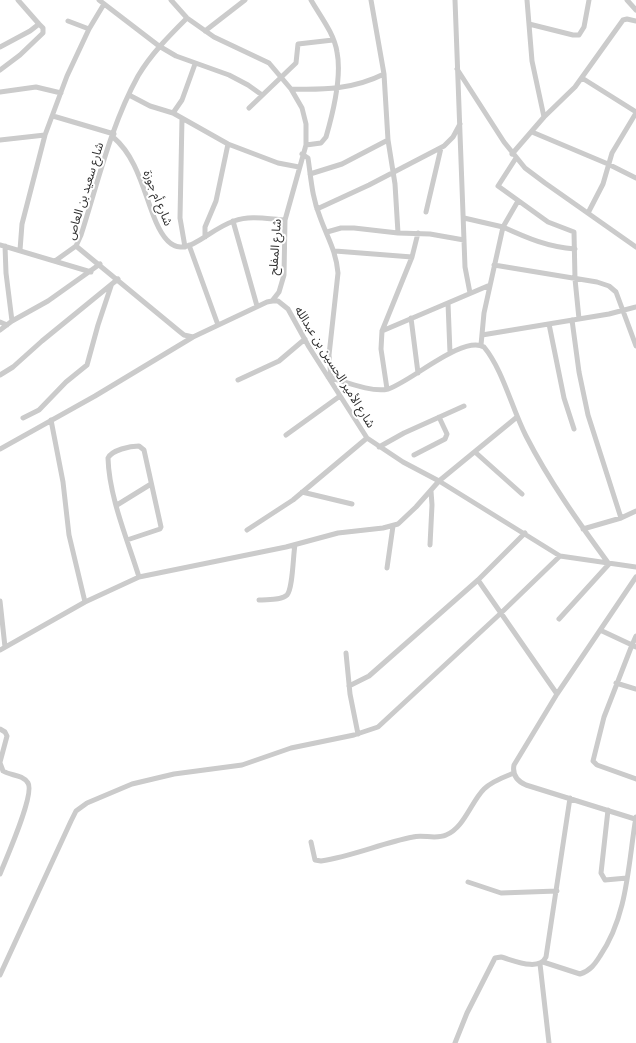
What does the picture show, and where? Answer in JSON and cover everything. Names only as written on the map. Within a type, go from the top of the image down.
[{"type":"street","points":[[0,70],[20,55],[43,33],[43,28],[18,0]]},
{"type":"street","points":[[99,0],[159,46],[195,64],[229,75],[248,84],[262,95]]},
{"type":"street","points":[[171,0],[187,18],[205,31],[269,63],[292,89],[302,108],[306,124],[306,145],[321,143],[326,138],[336,89],[338,63],[337,51],[333,40],[310,0]]},
{"type":"street","points":[[205,31],[245,0]]},
{"type":"street","points":[[371,0],[384,74],[388,140],[394,173],[398,233]]},
{"type":"street","points":[[455,0],[456,67],[461,123],[465,267],[470,293]]},
{"type":"street","points":[[527,0],[532,61],[544,117]]},
{"type":"street","points":[[529,24],[573,36],[579,35],[584,27],[589,0]]},
{"type":"street","points":[[627,0],[636,10]]},
{"type":"street","points":[[20,250],[22,224],[45,135],[67,76],[89,29],[104,4]]},
{"type":"street","name":"شارع سعيد بن العاص","points":[[187,18],[159,46],[138,76],[113,135],[81,235],[76,246],[100,264],[184,335],[193,337]]},
{"type":"street","points":[[579,319],[575,279],[574,232],[552,224],[518,202],[497,186],[514,156],[532,132],[544,117],[582,78],[623,20],[626,19],[636,21]]},
{"type":"street","points":[[68,21],[89,29]]},
{"type":"street","points":[[0,47],[30,31],[39,24]]},
{"type":"street","points":[[249,108],[296,63],[298,44],[333,40]]},
{"type":"street","points":[[172,113],[182,100],[195,64]]},
{"type":"street","points":[[456,67],[488,120],[514,156],[544,183],[636,248]]},
{"type":"street","points":[[292,89],[336,89],[368,82],[384,74]]},
{"type":"street","points":[[582,78],[636,113],[617,144],[608,164],[603,184],[588,213]]},
{"type":"street","points":[[0,92],[36,87],[61,93]]},
{"type":"street","points":[[129,95],[150,106],[172,113],[228,144],[278,163],[299,167]]},
{"type":"street","points":[[53,116],[113,135]]},
{"type":"street","points":[[182,118],[180,218],[187,246],[218,325]]},
{"type":"street","points":[[317,209],[394,173],[442,148],[453,136],[461,123]]},
{"type":"street","points":[[532,132],[608,164],[636,178]]},
{"type":"street","points":[[0,140],[45,135]]},
{"type":"street","name":"شارع أم جوزة","points":[[113,135],[126,151],[136,170],[161,234],[173,247],[187,246]]},
{"type":"street","points":[[310,174],[342,164],[388,140]]},
{"type":"street","points":[[205,237],[205,227],[216,201],[228,144]]},
{"type":"street","name":"شارع المفلح","points":[[272,300],[280,292],[284,275],[285,220],[302,154],[306,145]]},
{"type":"street","points":[[426,212],[442,148]]},
{"type":"street","points":[[302,154],[308,158],[317,209],[335,251],[338,273],[329,348],[329,378],[378,390],[387,389],[418,373],[450,352],[463,347],[481,345]]},
{"type":"street","points":[[481,345],[490,285],[503,226],[518,202]]},
{"type":"street","points":[[187,246],[233,221],[256,218],[285,220]]},
{"type":"street","points":[[464,218],[503,226],[544,245],[575,249]]},
{"type":"street","points":[[233,221],[257,306]]},
{"type":"street","points":[[327,232],[341,228],[354,228],[398,233],[418,233],[464,240]]},
{"type":"street","points":[[387,389],[381,349],[382,331],[412,257],[418,233]]},
{"type":"street","points":[[12,321],[3,245],[91,272]]},
{"type":"street","points":[[55,261],[76,246]]},
{"type":"street","points":[[335,251],[412,257]]},
{"type":"street","points":[[0,330],[12,321],[48,301],[91,272],[100,264]]},
{"type":"street","points":[[494,265],[609,286],[616,292],[624,310],[636,346]]},
{"type":"street","points":[[0,375],[118,279]]},
{"type":"street","points":[[382,331],[490,285]]},
{"type":"street","points":[[23,418],[38,410],[66,382],[87,365],[111,286]]},
{"type":"street","points":[[0,449],[115,385],[193,337],[272,300]]},
{"type":"street","name":"شارع الأمير الحسين بن عبدالله","points":[[272,300],[283,304],[288,309],[367,438],[525,533],[560,556],[610,564],[636,566]]},
{"type":"street","points":[[448,303],[450,352]]},
{"type":"street","points":[[482,335],[579,319],[636,307]]},
{"type":"street","points":[[411,318],[418,373]]},
{"type":"street","points":[[572,320],[579,372],[588,415],[621,518]]},
{"type":"street","points":[[0,322],[7,325]]},
{"type":"street","points":[[549,324],[564,398],[574,430]]},
{"type":"street","points":[[238,380],[279,361],[305,339]]},
{"type":"street","points":[[481,345],[486,350],[499,375],[517,417],[553,482],[583,529],[610,564],[559,619]]},
{"type":"street","points":[[286,435],[340,396]]},
{"type":"street","points":[[380,447],[404,433],[464,406]]},
{"type":"street","points":[[414,455],[445,439],[447,434],[439,417]]},
{"type":"street","points":[[0,601],[2,649],[85,602],[140,577],[294,545],[338,533],[393,526],[407,516],[439,481],[517,417]]},
{"type":"street","points":[[51,420],[63,482],[69,535],[85,602]]},
{"type":"street","points":[[247,530],[302,492],[367,438]]},
{"type":"street","points":[[127,540],[160,529],[161,523],[142,447],[134,446],[110,454],[108,464],[117,505],[127,540],[140,577]]},
{"type":"street","points":[[474,452],[522,494]]},
{"type":"street","points":[[117,505],[151,484]]},
{"type":"street","points":[[430,491],[432,505],[430,545]]},
{"type":"street","points":[[302,492],[352,504]]},
{"type":"street","points":[[583,529],[621,518],[636,511]]},
{"type":"street","points":[[388,568],[393,526]]},
{"type":"street","points":[[349,686],[369,676],[383,662],[478,580],[525,533]]},
{"type":"street","points":[[259,600],[282,598],[287,595],[290,588],[294,545]]},
{"type":"street","points":[[0,975],[76,811],[87,803],[117,789],[154,778],[242,766],[291,748],[369,731],[387,720],[413,693],[501,613],[560,556]]},
{"type":"street","points":[[455,1043],[466,1013],[495,958],[501,957],[533,964],[542,963],[580,974],[594,965],[607,945],[621,910],[634,852],[636,817],[526,785],[517,779],[514,773],[514,765],[557,694],[636,577]]},
{"type":"street","points":[[478,580],[557,694]]},
{"type":"street","points":[[600,630],[634,646]]},
{"type":"street","points":[[636,636],[634,646],[616,683],[604,716],[593,761],[597,765],[636,778]]},
{"type":"street","points":[[346,653],[349,686],[358,734]]},
{"type":"street","points":[[616,683],[636,689]]},
{"type":"street","points":[[0,730],[5,732],[7,739],[0,763],[3,771],[21,777],[26,781],[30,790],[26,806],[0,874]]},
{"type":"street","points":[[311,842],[315,860],[321,861],[371,850],[395,841],[415,836],[436,837],[446,835],[458,825],[486,787],[514,773]]},
{"type":"street","points":[[549,1043],[542,963],[546,957],[570,798]]},
{"type":"street","points":[[608,810],[601,873],[605,880],[627,878]]},
{"type":"street","points":[[468,882],[500,894],[557,891]]}]
